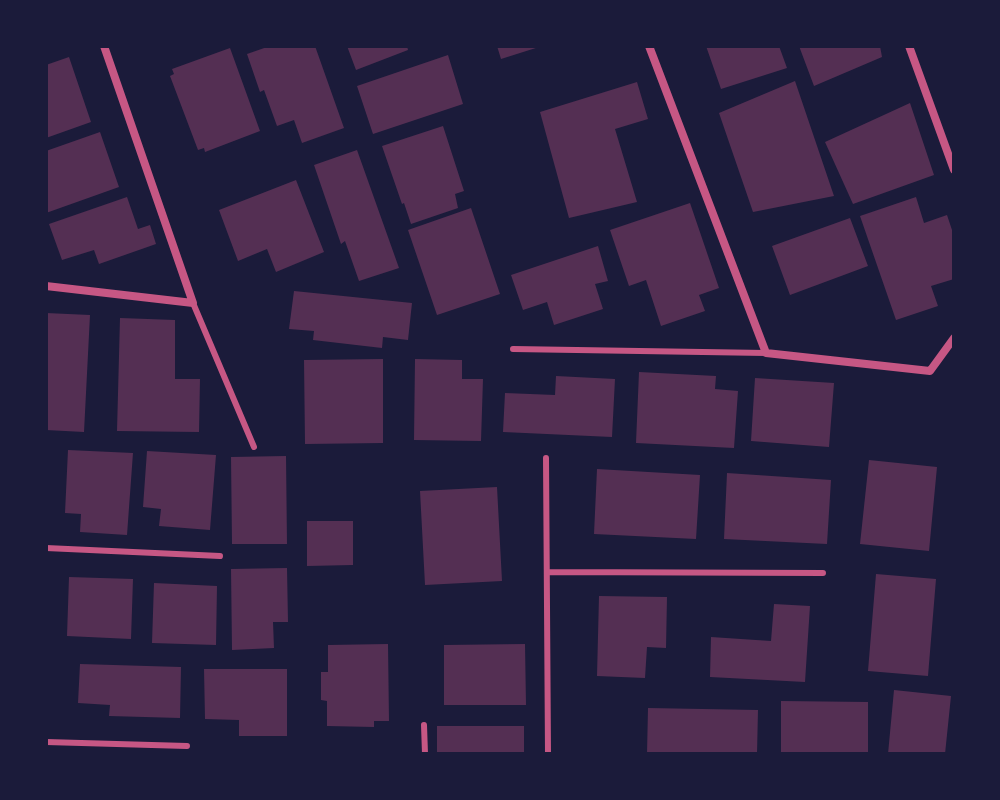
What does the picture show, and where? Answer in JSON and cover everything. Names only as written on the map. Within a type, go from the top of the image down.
[{"type":"street","points":[[46,286],[193,303],[104,46]]},
{"type":"street","points":[[649,46],[766,353],[930,371],[954,338]]},
{"type":"street","points":[[909,46],[954,170]]},
{"type":"lane","points":[[193,303],[254,447]]},
{"type":"lane","points":[[513,349],[766,353]]},
{"type":"lane","points":[[546,458],[548,754]]},
{"type":"lane","points":[[46,548],[220,556]]},
{"type":"lane","points":[[547,572],[823,573]]},
{"type":"lane","points":[[424,725],[425,754]]},
{"type":"lane","points":[[46,742],[187,746]]},
{"type":"building","points":[[270,46],[315,46],[344,128],[302,143],[294,120],[277,126],[264,90],[260,92],[247,54]]},
{"type":"building","points":[[347,46],[407,46],[408,50],[356,70]]},
{"type":"building","points":[[497,46],[539,46],[539,47],[501,59]]},
{"type":"building","points":[[706,46],[779,46],[787,68],[721,89]]},
{"type":"building","points":[[799,46],[880,46],[882,57],[814,86]]},
{"type":"building","points":[[230,48],[260,131],[205,152],[204,148],[198,150],[170,76],[174,74],[172,69]]},
{"type":"building","points":[[448,55],[463,104],[373,134],[357,86]]},
{"type":"building","points":[[69,57],[91,122],[46,138],[46,65]]},
{"type":"building","points":[[795,81],[834,196],[753,212],[719,113]]},
{"type":"building","points":[[637,82],[648,119],[615,129],[637,202],[569,218],[540,112]]},
{"type":"building","points":[[910,103],[934,175],[853,204],[825,142]]},
{"type":"building","points":[[443,126],[464,191],[455,194],[458,208],[411,224],[382,146]]},
{"type":"building","points":[[100,132],[119,187],[46,213],[46,151]]},
{"type":"building","points":[[357,150],[399,268],[359,281],[345,241],[341,244],[314,165]]},
{"type":"building","points":[[296,180],[324,252],[276,272],[267,249],[238,261],[219,210]]},
{"type":"building","points":[[127,197],[138,229],[150,225],[156,244],[99,264],[94,250],[62,260],[49,224]]},
{"type":"building","points":[[916,197],[924,223],[947,215],[954,236],[954,279],[931,286],[938,306],[896,320],[860,216]]},
{"type":"building","points":[[690,203],[719,288],[699,295],[705,311],[661,326],[646,280],[629,286],[610,230]]},
{"type":"building","points":[[471,208],[500,294],[437,315],[408,230]]},
{"type":"building","points":[[850,218],[868,266],[790,295],[772,246]]},
{"type":"building","points":[[598,246],[608,281],[595,284],[603,309],[554,325],[547,302],[523,310],[511,275]]},
{"type":"building","points":[[294,291],[412,303],[408,340],[383,337],[382,348],[313,340],[314,331],[289,329]]},
{"type":"building","points":[[46,313],[90,315],[84,432],[46,430]]},
{"type":"building","points":[[120,318],[175,320],[175,379],[200,379],[199,432],[117,431]]},
{"type":"building","points":[[383,359],[383,443],[305,444],[304,360]]},
{"type":"building","points":[[415,359],[462,360],[462,379],[483,379],[481,441],[414,440]]},
{"type":"building","points":[[639,372],[716,376],[715,389],[738,391],[734,448],[636,443]]},
{"type":"building","points":[[556,376],[615,379],[612,437],[503,432],[505,393],[555,395]]},
{"type":"building","points":[[755,378],[834,383],[829,447],[751,441]]},
{"type":"building","points":[[68,450],[133,453],[127,535],[80,532],[81,514],[65,513]]},
{"type":"building","points":[[147,451],[216,455],[210,530],[159,526],[161,509],[143,507]]},
{"type":"building","points":[[286,456],[287,544],[232,544],[231,457]]},
{"type":"building","points":[[869,460],[937,467],[929,551],[860,544]]},
{"type":"building","points":[[597,469],[700,475],[696,539],[594,534]]},
{"type":"building","points":[[727,473],[831,480],[827,544],[724,539]]},
{"type":"building","points":[[497,487],[502,581],[425,585],[420,491]]},
{"type":"building","points":[[307,521],[353,521],[353,565],[307,566]]},
{"type":"building","points":[[287,568],[288,622],[273,622],[274,648],[232,650],[231,569]]},
{"type":"building","points":[[876,574],[936,579],[928,676],[868,671]]},
{"type":"building","points":[[69,577],[133,579],[131,639],[67,636]]},
{"type":"building","points":[[154,583],[217,586],[216,645],[152,643]]},
{"type":"building","points":[[599,596],[667,597],[666,648],[647,647],[645,678],[597,676]]},
{"type":"building","points":[[774,604],[810,606],[805,682],[710,677],[711,637],[771,641]]},
{"type":"building","points":[[388,644],[389,721],[374,721],[374,727],[327,726],[327,701],[321,700],[321,672],[328,672],[328,645]]},
{"type":"building","points":[[525,644],[526,705],[444,705],[444,645]]},
{"type":"building","points":[[80,664],[181,667],[180,718],[109,716],[110,705],[78,703]]},
{"type":"building","points":[[204,669],[287,669],[287,736],[239,736],[239,720],[205,719]]},
{"type":"building","points":[[894,690],[951,696],[945,754],[888,754]]},
{"type":"building","points":[[781,701],[868,702],[868,754],[781,754]]},
{"type":"building","points":[[648,708],[758,710],[757,754],[647,754]]},
{"type":"building","points":[[437,726],[524,726],[524,754],[437,754]]}]
